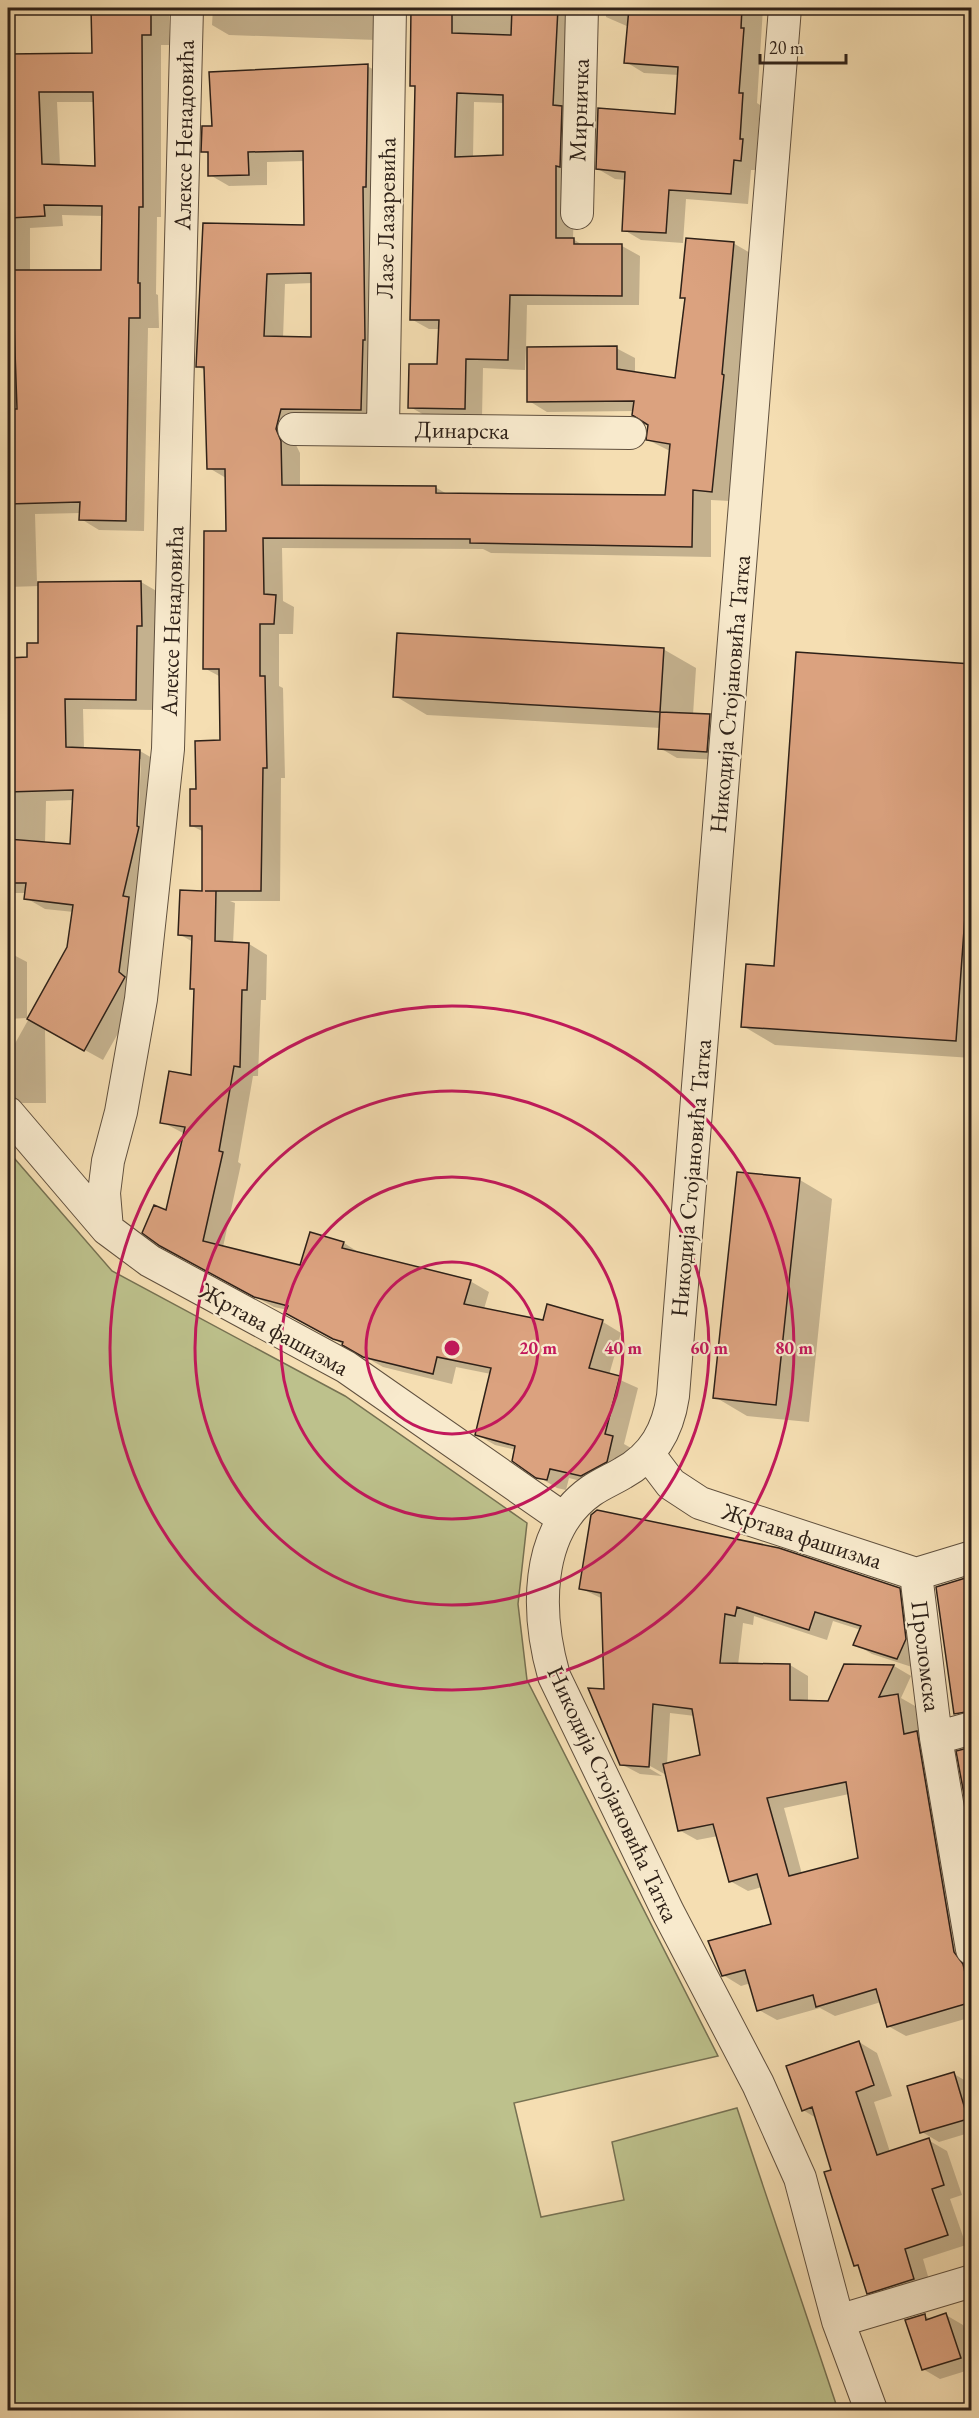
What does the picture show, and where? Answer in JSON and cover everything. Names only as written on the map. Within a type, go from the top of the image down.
[{"type":"street","name":"Алексе Ненадовића","points":[[107,1229],[104,1192],[106,1172],[121,1112],[141,999],[168,749],[187,8]]},
{"type":"street","name":"Лазе Лазаревића","points":[[383,428],[390,8]]},
{"type":"street","name":"Мирничка","points":[[577,213],[582,8]]},
{"type":"street","name":"Никодија Стојановића Татка","points":[[785,8],[673,1396],[665,1428],[649,1455],[635,1466],[590,1492],[564,1519],[553,1543],[545,1571],[542,1599],[546,1643],[554,1676],[668,1912],[759,2084],[800,2178],[838,2321],[871,2410]]},
{"type":"street","name":"Динарска","points":[[294,429],[383,428],[630,433]]},
{"type":"street","name":"Жртава фашизма","points":[[8,1113],[107,1229],[150,1260],[346,1367],[564,1519]]},
{"type":"street","name":"Жртава фашизма","points":[[649,1455],[671,1484],[700,1503],[916,1574]]},
{"type":"street","points":[[916,1574],[972,1557]]},
{"type":"street","name":"Проломска","points":[[916,1574],[936,1738],[972,1949]]},
{"type":"street","name":"Проломска","points":[[936,1738],[972,1728]]},
{"type":"street","points":[[838,2321],[972,2281]]},
{"type":"green space","points":[[8,1151],[112,1271],[345,1396],[527,1523],[518,1604],[527,1680],[718,2056],[514,2103],[541,2217],[624,2200],[612,2142],[737,2108],[838,2410],[8,2410]]},
{"type":"building","points":[[91,8],[151,8],[151,35],[142,35],[143,207],[139,207],[138,283],[140,283],[140,318],[129,318],[126,521],[79,520],[80,502],[8,504],[8,409],[17,409],[14,323],[12,323],[12,314],[8,314],[8,270],[101,270],[102,206],[44,205],[45,216],[10,218],[8,54],[92,53]],"holes":[[[39,92],[93,92],[95,166],[42,164]]]},
{"type":"building","points":[[411,8],[452,8],[452,33],[511,35],[512,8],[558,8],[553,105],[562,106],[560,167],[556,166],[556,238],[574,238],[574,244],[622,244],[622,296],[510,295],[508,360],[466,359],[465,409],[408,408],[409,364],[437,364],[439,320],[410,320],[415,86],[410,86]],"holes":[[[457,93],[503,95],[503,155],[455,157]]]},
{"type":"building","points":[[629,8],[742,8],[741,28],[744,28],[739,93],[743,93],[740,139],[743,139],[741,161],[734,160],[731,194],[669,190],[666,233],[622,231],[625,172],[596,169],[598,108],[675,114],[678,67],[624,63]]},
{"type":"building","points":[[368,64],[366,187],[363,187],[365,340],[363,340],[361,410],[281,409],[276,429],[281,441],[282,485],[436,486],[436,493],[665,495],[670,444],[646,440],[648,425],[632,415],[634,401],[527,402],[527,347],[617,346],[617,369],[675,378],[685,298],[680,298],[686,238],[734,242],[712,492],[693,490],[692,547],[470,543],[470,539],[263,538],[264,594],[276,595],[274,624],[260,624],[260,676],[265,676],[267,768],[263,768],[261,891],[216,891],[215,941],[249,943],[247,990],[242,990],[240,1067],[234,1066],[219,1151],[223,1152],[203,1241],[300,1265],[310,1232],[344,1242],[342,1248],[471,1280],[464,1304],[543,1320],[547,1304],[603,1320],[589,1368],[620,1376],[605,1434],[613,1436],[607,1462],[581,1476],[550,1469],[547,1480],[536,1478],[512,1461],[515,1446],[475,1435],[491,1368],[437,1357],[433,1374],[363,1357],[342,1345],[343,1342],[285,1313],[288,1306],[254,1297],[160,1246],[142,1233],[154,1205],[166,1210],[185,1127],[160,1123],[169,1071],[191,1075],[194,989],[190,989],[192,936],[178,935],[180,890],[202,891],[202,826],[190,826],[190,789],[196,789],[195,741],[220,740],[219,669],[203,669],[204,531],[226,531],[225,469],[207,469],[204,367],[196,367],[203,223],[304,225],[303,151],[248,152],[249,175],[208,176],[208,152],[201,152],[202,126],[212,126],[209,72]],"holes":[[[311,273],[311,337],[264,336],[267,274]]]},
{"type":"building","points":[[141,581],[142,626],[137,626],[136,700],[65,699],[66,747],[140,750],[137,826],[139,827],[123,896],[129,897],[119,972],[125,977],[84,1051],[27,1019],[67,947],[73,905],[24,899],[26,883],[8,883],[8,839],[70,844],[73,790],[8,792],[8,658],[27,657],[27,643],[38,643],[38,582]]},
{"type":"building","points":[[397,633],[664,648],[660,712],[393,697]]},
{"type":"building","points":[[796,652],[972,664],[972,819],[956,1041],[741,1027],[746,964],[774,966]]},
{"type":"building","points":[[660,712],[710,714],[707,752],[658,749]]},
{"type":"building","points":[[737,1172],[800,1178],[776,1405],[713,1398]]},
{"type":"building","points":[[597,1510],[779,1548],[900,1588],[906,1639],[897,1659],[853,1645],[861,1626],[815,1612],[809,1630],[737,1607],[735,1616],[725,1614],[720,1663],[790,1664],[790,1700],[828,1701],[844,1664],[894,1665],[879,1697],[898,1694],[904,1734],[917,1731],[954,1952],[963,1964],[972,2002],[887,2027],[876,1989],[816,2007],[813,1995],[757,2011],[745,1970],[722,1976],[708,1941],[771,1924],[757,1874],[729,1882],[713,1824],[678,1831],[663,1764],[700,1755],[692,1709],[653,1704],[649,1767],[620,1765],[588,1688],[604,1689],[601,1593],[579,1589],[591,1515]],"holes":[[[846,1782],[858,1858],[789,1876],[767,1798]]]},
{"type":"building","points":[[972,1576],[972,1711],[954,1714],[936,1587]]},
{"type":"building","points":[[972,1747],[972,1799],[965,1800],[956,1751]]},
{"type":"building","points":[[859,2041],[874,2085],[856,2092],[877,2155],[929,2138],[944,2185],[932,2189],[948,2235],[905,2249],[914,2279],[867,2294],[858,2265],[854,2266],[824,2172],[831,2170],[812,2107],[802,2111],[786,2066]]},
{"type":"building","points":[[954,2072],[968,2119],[920,2133],[907,2086]]},
{"type":"building","points":[[946,2313],[961,2358],[922,2370],[905,2320],[925,2314],[926,2320]]}]
